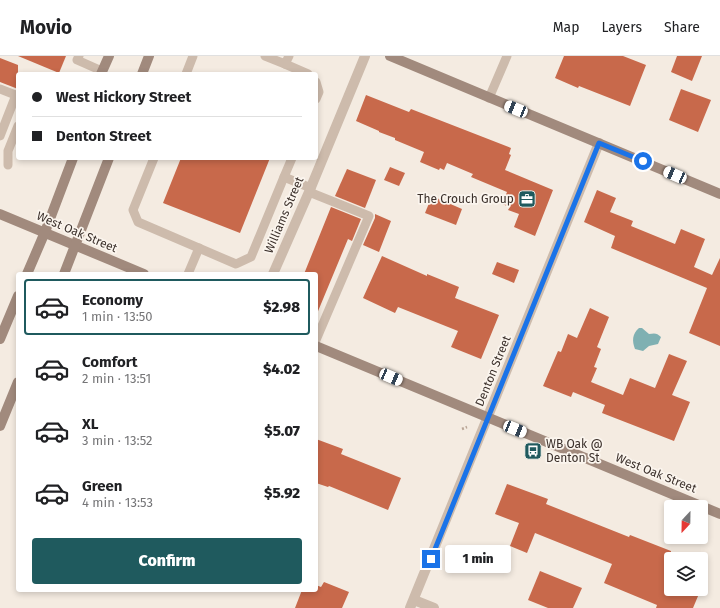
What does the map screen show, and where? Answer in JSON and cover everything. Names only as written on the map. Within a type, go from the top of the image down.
[{"type":"main road","points":[[102,72],[108,56]]},
{"type":"main road","points":[[143,72],[149,56]]},
{"type":"main road","points":[[390,56],[720,194]]},
{"type":"main road","points":[[28,272],[72,160]]},
{"type":"main road","points":[[65,272],[108,160]]},
{"type":"main road","name":"West Oak Street","points":[[0,214],[139,272]]},
{"type":"main road","points":[[0,339],[16,301]]},
{"type":"main road","name":"West Oak Street","points":[[318,347],[720,514]]},
{"type":"main road","points":[[0,426],[16,391]]},
{"type":"street","name":"Williams Street","points":[[274,272],[310,190],[365,56]]},
{"type":"street","name":"Denton Street","points":[[412,604],[599,143]]},
{"type":"street","points":[[412,604],[434,608]]},
{"type":"lane","points":[[79,56],[77,60],[100,72]]},
{"type":"lane","points":[[187,72],[193,56]]},
{"type":"lane","points":[[265,56],[287,60],[305,72]]},
{"type":"lane","points":[[489,98],[507,56]]},
{"type":"lane","points":[[0,89],[16,95]]},
{"type":"lane","points":[[0,136],[16,97]]},
{"type":"lane","points":[[8,165],[8,151],[16,131]]},
{"type":"lane","points":[[153,160],[133,210],[138,222],[236,264],[251,257],[291,160]]},
{"type":"lane","points":[[284,177],[369,216],[318,335]]},
{"type":"lane","points":[[189,272],[199,248]]},
{"type":"path","points":[[462,429],[467,428]]},
{"type":"water","points":[[639,328],[642,328],[649,334],[653,333],[660,336],[661,337],[658,344],[649,346],[643,351],[635,349],[633,338]]},
{"type":"building","points":[[18,56],[66,56],[59,72]]},
{"type":"building","points":[[564,56],[623,56],[646,65],[630,106],[579,86],[578,88],[555,78]]},
{"type":"building","points":[[677,56],[702,56],[692,81],[671,72]]},
{"type":"building","points":[[0,58],[18,65],[18,72],[16,72],[16,88],[0,82]]},
{"type":"building","points":[[681,89],[711,100],[698,132],[669,120]]},
{"type":"building","points":[[366,95],[409,112],[411,109],[511,148],[509,154],[511,155],[505,170],[553,190],[535,236],[514,227],[519,214],[508,210],[510,207],[502,204],[507,192],[471,177],[473,174],[447,163],[444,170],[440,168],[439,170],[420,162],[424,152],[356,121]]},
{"type":"building","points":[[180,160],[269,160],[240,233],[163,203]]},
{"type":"building","points":[[390,167],[405,173],[399,186],[384,180]]},
{"type":"building","points":[[347,169],[376,180],[365,208],[335,196]]},
{"type":"building","points":[[597,190],[616,198],[610,212],[633,221],[631,226],[675,244],[681,229],[705,239],[694,267],[712,275],[720,258],[720,346],[689,333],[707,288],[611,248],[615,236],[584,222]]},
{"type":"building","points":[[432,196],[462,209],[456,225],[425,213]]},
{"type":"building","points":[[331,207],[361,219],[352,241],[348,239],[318,311],[318,272],[305,272]]},
{"type":"building","points":[[375,214],[391,221],[379,252],[363,245],[375,218]]},
{"type":"building","points":[[382,256],[427,276],[427,274],[459,287],[455,298],[499,315],[481,359],[451,347],[458,331],[398,307],[395,313],[363,298]]},
{"type":"building","points":[[497,262],[519,270],[514,283],[492,274]]},
{"type":"building","points":[[590,308],[609,317],[597,347],[601,349],[594,367],[597,368],[591,382],[623,395],[630,378],[655,388],[669,354],[687,361],[672,395],[690,402],[674,441],[602,413],[605,405],[573,392],[571,397],[543,386],[558,351],[561,352],[568,334],[577,338]]},
{"type":"building","points":[[318,440],[343,449],[341,454],[401,478],[388,510],[329,486],[318,484]]},
{"type":"building","points":[[507,484],[548,499],[546,504],[629,537],[630,535],[671,551],[664,552],[664,596],[698,596],[693,608],[656,608],[657,605],[604,583],[612,564],[535,533],[527,553],[510,546],[519,523],[495,514]]},
{"type":"building","points":[[540,571],[582,588],[573,608],[548,608],[528,600]]},
{"type":"building","points":[[324,582],[349,592],[342,608],[295,608],[301,592],[318,592],[318,586],[321,587]]},
{"type":"place","name":"The Crouch Group","points":[[527,199]]},
{"type":"place","name":"WB Oak @ Denton St","points":[[533,451]]},
{"type":"route","points":[[431,559],[599,143],[643,161]]}]
